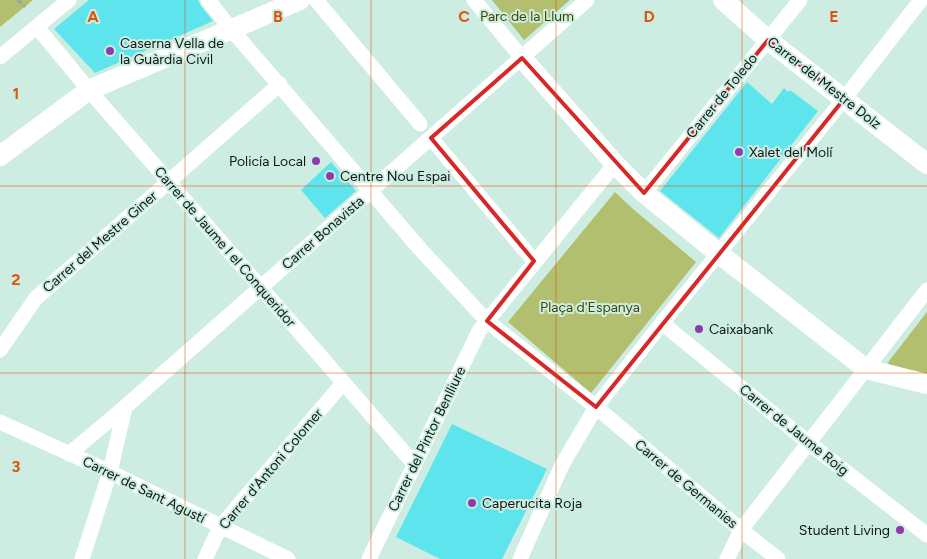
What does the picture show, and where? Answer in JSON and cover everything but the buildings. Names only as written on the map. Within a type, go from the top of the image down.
[{"type":"street","points":[[0,57],[68,0]]},
{"type":"street","points":[[208,0],[421,250],[487,321],[596,407]]},
{"type":"street","points":[[0,156],[89,90],[300,0]]},
{"type":"street","points":[[316,0],[420,124]]},
{"type":"street","points":[[474,0],[615,164],[644,193],[866,369],[927,384]]},
{"type":"street","name":"Carrer Bonavista","points":[[69,454],[126,407],[587,0]]},
{"type":"street","name":"Carrer del Mestre Dolz","points":[[723,0],[768,40],[927,164]]},
{"type":"street","name":"Carrer de Toledo","points":[[644,193],[800,0]]},
{"type":"street","points":[[520,559],[562,465],[596,407],[662,322],[844,99],[921,0]]},
{"type":"street","name":"Carrer de Jaume I el Conqueridor","points":[[37,27],[89,90],[415,465]]},
{"type":"street","name":"Carrer del Mestre Giner","points":[[0,350],[36,298],[280,84]]},
{"type":"street","points":[[431,138],[534,261]]},
{"type":"street","points":[[487,321],[615,164]]},
{"type":"street","points":[[727,559],[741,530],[927,290]]},
{"type":"street","name":"Carrer del Pintor Benlliure","points":[[369,559],[479,331],[487,321]]},
{"type":"street","name":"Carrer de Jaume Roig","points":[[662,322],[809,443],[927,535]]},
{"type":"street","name":"Carrer d'Antoni Colomer","points":[[205,559],[220,527],[344,383]]},
{"type":"street","points":[[82,559],[110,472],[126,407]]},
{"type":"street","name":"Carrer de Germanies","points":[[596,407],[778,559]]},
{"type":"street","name":"Carrer de Sant Agustí","points":[[0,422],[110,472],[288,559]]},
{"type":"path","points":[[18,0],[24,7]]},
{"type":"highlighted area","points":[[768,40],[844,99],[596,407],[487,321],[534,261],[431,138],[522,58],[644,193]]},
{"type":"green space","points":[[0,0],[33,0],[0,27]]},
{"type":"green space","name":"Parc de la Llum","points":[[492,0],[570,0],[524,40]]},
{"type":"green space","name":"Plaça d'Espanya","points":[[615,192],[696,262],[591,393],[508,322]]},
{"type":"green space","points":[[927,312],[927,376],[888,364],[889,361]]},
{"type":"place","name":"Caserna Vella de la Guàrdia Civil","points":[[110,51]]},
{"type":"place","name":"Xalet del Molí","points":[[739,152]]},
{"type":"place","name":"Policía Local","points":[[316,161]]},
{"type":"place","name":"Centre Nou Espai","points":[[330,176]]},
{"type":"place","name":"Caixabank","points":[[699,329]]},
{"type":"place","name":"Caperucita Roja","points":[[472,503]]},
{"type":"place","name":"Student Living","points":[[900,530]]}]
